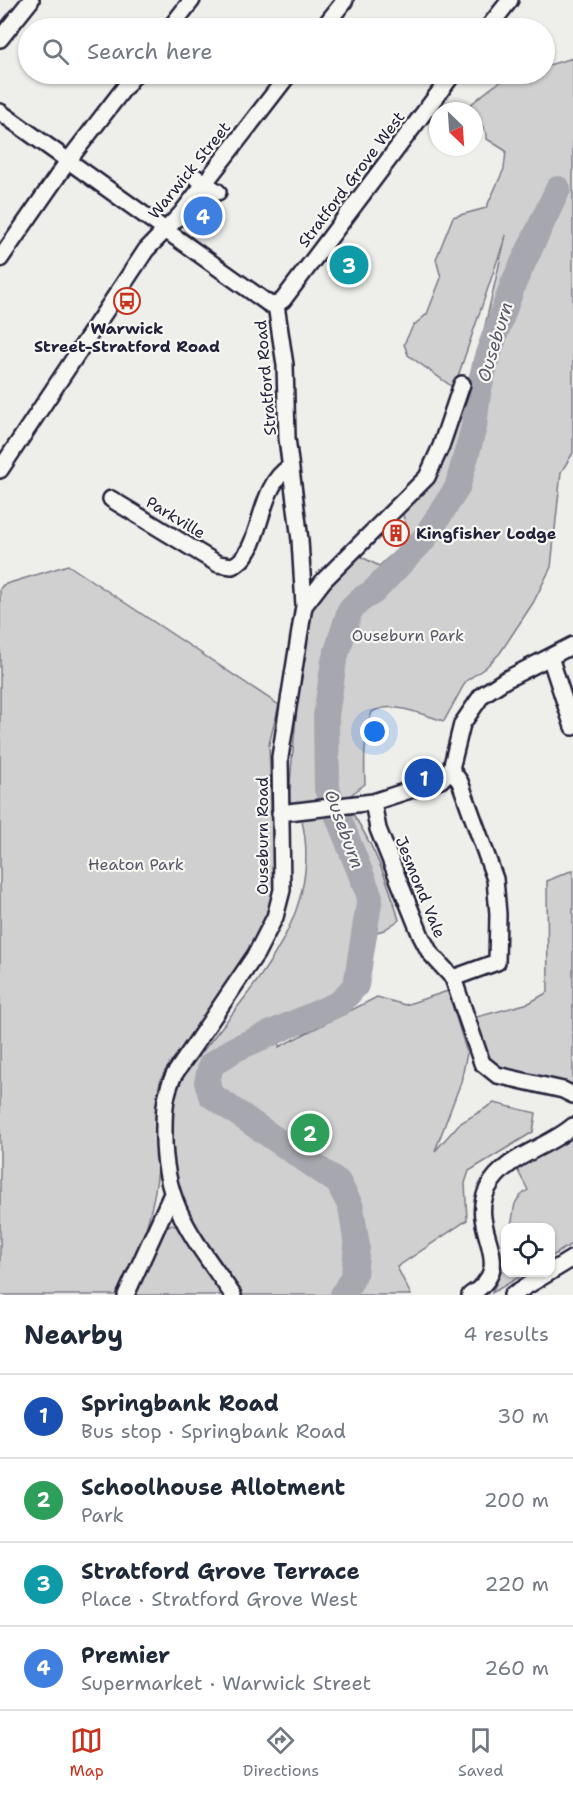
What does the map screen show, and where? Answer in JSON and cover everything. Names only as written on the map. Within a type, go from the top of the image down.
[{"type":"street","points":[[0,39],[31,0]]},
{"type":"street","points":[[178,18],[192,0]]},
{"type":"street","points":[[331,18],[345,0]]},
{"type":"street","points":[[496,18],[510,0]]},
{"type":"street","points":[[0,259],[68,161],[127,84]]},
{"type":"street","name":"Warwick Street","points":[[0,470],[146,250],[159,226],[180,215],[280,84]]},
{"type":"street","name":"Stratford Grove West","points":[[276,305],[283,300],[445,84]]},
{"type":"street","name":"Stratford Road","points":[[0,112],[269,304],[276,305],[285,365],[290,467],[300,540],[304,606]]},
{"type":"street","name":"Ouseburn Road","points":[[233,1295],[187,1226],[171,1197],[163,1154],[165,1097],[174,1076],[239,983],[275,917],[282,890],[280,813],[282,742],[304,606],[330,574],[427,477],[441,446],[462,384]]},
{"type":"street","name":"Parkville","points":[[111,499],[221,565],[232,567],[245,558],[271,490],[280,475],[290,467]]},
{"type":"street","points":[[280,813],[373,802],[446,778],[451,770],[462,724],[475,703],[492,687],[573,645]]},
{"type":"street","points":[[550,657],[573,727]]},
{"type":"street","points":[[451,770],[460,782],[495,879],[497,962],[453,978],[478,1057],[488,1070],[502,1077],[563,1090],[573,1095]]},
{"type":"street","name":"Jesmond Vale","points":[[373,802],[382,838],[425,945],[453,978]]},
{"type":"street","points":[[470,1295],[490,1280],[494,1268],[482,1222],[483,1199],[488,1187],[494,1178],[509,1165],[573,1126]]},
{"type":"street","points":[[126,1295],[171,1197]]},
{"type":"street","points":[[555,1269],[573,1258]]},
{"type":"street","points":[[512,1295],[542,1277]]},
{"type":"green space","name":"Ouseburn Park","points":[[573,58],[573,453],[561,472],[551,567],[533,603],[500,653],[485,668],[466,681],[444,721],[398,708],[372,712],[365,748],[365,784],[348,797],[288,805],[297,706],[312,607],[358,555],[379,566],[410,538],[402,512],[437,473],[453,439],[474,373],[506,235],[454,388],[408,355],[404,344],[413,326],[427,314],[441,278],[436,259],[453,217],[486,208],[504,169],[506,151],[487,139],[483,127],[483,102],[474,102],[496,84],[555,84],[555,63]]},
{"type":"green space","name":"Heaton Park","points":[[68,565],[279,705],[269,744],[274,882],[269,905],[251,948],[167,1068],[160,1082],[156,1185],[140,1249],[121,1295],[0,1295],[0,589],[3,585]]},
{"type":"green space","points":[[353,814],[380,865],[399,920],[384,930],[353,939],[348,974],[343,985],[327,1001],[284,1021],[279,1047],[377,997],[405,1005],[448,991],[467,1053],[461,1082],[435,1151],[459,1124],[494,1103],[536,1113],[533,1132],[469,1171],[465,1183],[467,1220],[397,1267],[411,1295],[242,1295],[190,1215],[175,1181],[169,1158],[172,1095],[179,1080],[265,969],[295,913],[304,882],[306,851],[301,817]]},
{"type":"green space","points":[[573,870],[573,1084],[520,1075],[496,1064],[480,1045],[473,1018],[529,1003],[548,992],[547,881]]},
{"type":"green space","points":[[573,1136],[573,1243],[555,1254],[555,1223],[511,1223],[515,1203],[528,1190],[517,1169]]},
{"type":"green space","points":[[172,1224],[184,1231],[225,1295],[133,1295],[165,1229]]},
{"type":"green space","points":[[501,1271],[501,1277],[519,1277],[492,1293]]},
{"type":"waterway","name":"Ouseburn","points":[[343,1295],[354,1275],[357,1246],[351,1207],[338,1182],[211,1095],[207,1082],[211,1065],[235,1049],[340,1003],[356,985],[370,897],[327,789],[326,716],[334,661],[350,610],[373,592],[424,539],[457,488],[474,427],[478,393],[487,357],[514,282],[558,189]]},
{"type":"place","name":"Premier","points":[[203,216]]},
{"type":"place","name":"Stratford Grove Terrace","points":[[349,265]]},
{"type":"place","name":"Warwick Street-Stratford Road","points":[[127,301]]},
{"type":"place","name":"Kingfisher Lodge","points":[[396,533]]},
{"type":"place","name":"Springbank Road","points":[[424,778]]},
{"type":"place","name":"Schoolhouse Allotment","points":[[310,1133]]}]
